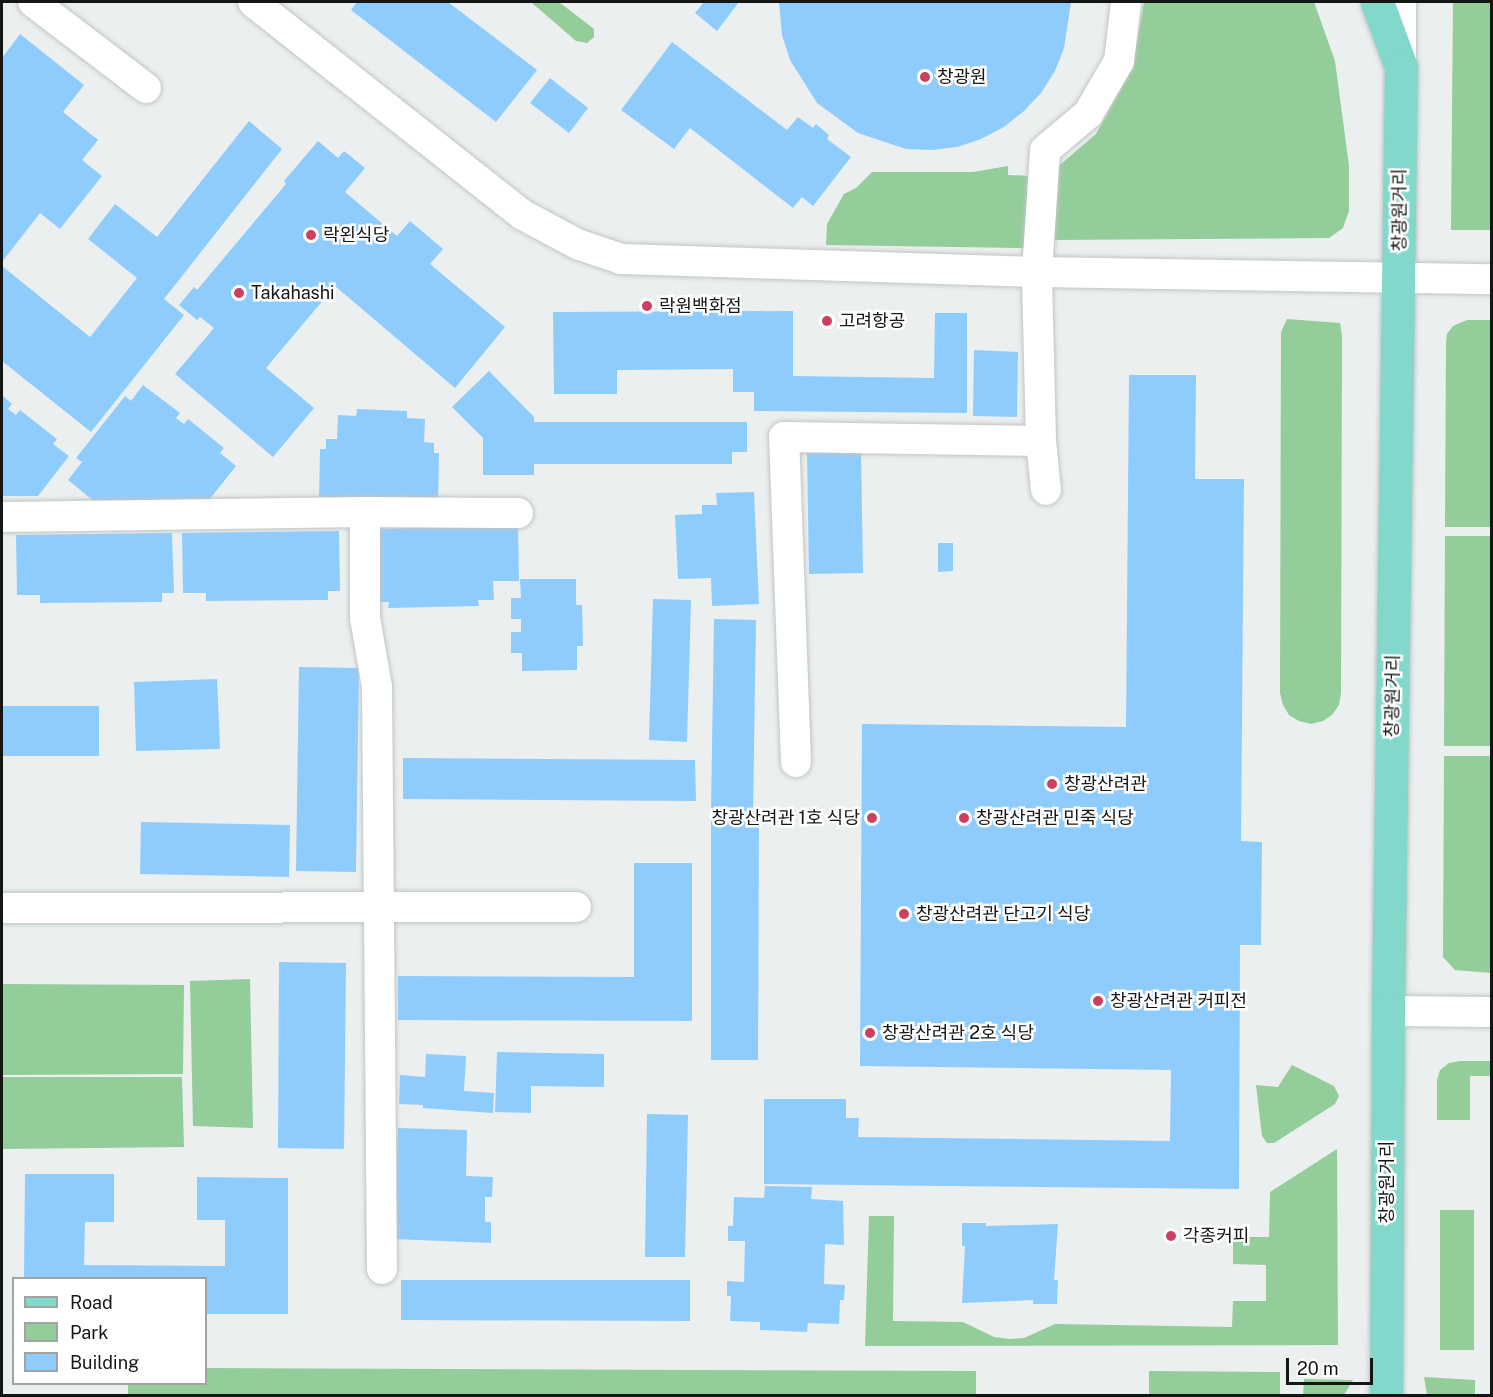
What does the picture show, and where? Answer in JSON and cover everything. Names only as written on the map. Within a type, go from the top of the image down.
[{"type":"main road","name":"창광원거리","points":[[1377,2],[1401,67],[1400,279],[1388,1011],[1386,1395]]},
{"type":"street","points":[[33,2],[147,88]]},
{"type":"street","points":[[253,2],[523,215],[577,244],[621,259],[1037,272],[1491,279]]},
{"type":"street","points":[[1046,490],[1041,441],[1037,272],[1045,150],[1088,114],[1119,61],[1126,2]]},
{"type":"street","points":[[1401,2],[1401,67]]},
{"type":"street","points":[[796,762],[784,437],[1041,441]]},
{"type":"street","points":[[365,512],[365,618],[377,687],[382,1269]]},
{"type":"street","points":[[2,518],[365,512],[518,513]]},
{"type":"street","points":[[2,908],[576,907]]},
{"type":"street","points":[[1388,1011],[1491,1012]]},
{"type":"green space","points":[[531,2],[559,2],[594,29],[594,37],[587,43],[576,41]]},
{"type":"green space","points":[[1144,2],[1314,2],[1335,61],[1349,166],[1349,211],[1343,228],[1329,238],[1051,240],[1055,169],[1096,134],[1132,69]]},
{"type":"green space","points":[[1453,2],[1491,2],[1491,230],[1451,230]]},
{"type":"green space","points":[[1008,166],[1008,175],[1031,176],[1025,248],[826,245],[827,224],[844,194],[856,188],[872,172],[973,172]]},
{"type":"green space","points":[[1287,319],[1340,323],[1342,336],[1341,693],[1339,705],[1332,715],[1323,721],[1311,724],[1289,715],[1280,693],[1281,332]]},
{"type":"green space","points":[[1467,320],[1491,320],[1491,527],[1445,527],[1446,342],[1447,334],[1453,326]]},
{"type":"green space","points":[[1445,536],[1491,536],[1491,746],[1444,746]]},
{"type":"green space","points":[[1444,756],[1491,756],[1491,973],[1455,970],[1443,957]]},
{"type":"green space","points":[[250,979],[253,1128],[193,1126],[190,981]]},
{"type":"green space","points":[[2,984],[184,985],[183,1074],[2,1075]]},
{"type":"green space","points":[[1491,1061],[1491,1076],[1470,1076],[1470,1120],[1437,1120],[1437,1080],[1440,1070],[1449,1063]]},
{"type":"green space","points":[[1292,1065],[1334,1086],[1339,1096],[1335,1104],[1274,1143],[1267,1143],[1262,1136],[1256,1085],[1278,1087]]},
{"type":"green space","points":[[2,1077],[182,1077],[184,1147],[2,1149]]},
{"type":"green space","points":[[1337,1149],[1338,1345],[865,1346],[869,1216],[894,1216],[893,1321],[963,1322],[994,1337],[1009,1339],[1024,1338],[1055,1324],[1232,1327],[1233,1301],[1266,1301],[1266,1265],[1233,1264],[1233,1237],[1269,1237],[1270,1192]]},
{"type":"green space","points":[[1440,1210],[1474,1210],[1474,1350],[1440,1350]]},
{"type":"green space","points":[[207,1368],[976,1371],[976,1395],[128,1395],[128,1385],[207,1385]]},
{"type":"green space","points":[[1149,1371],[1280,1372],[1280,1395],[1149,1395]]},
{"type":"green space","points":[[1424,1377],[1475,1380],[1475,1395],[1427,1395]]},
{"type":"green space","points":[[1304,1379],[1353,1380],[1344,1395],[1303,1396]]},
{"type":"building","points":[[357,2],[448,2],[537,70],[496,122],[351,10]]},
{"type":"building","points":[[704,2],[739,2],[717,31],[695,13]]},
{"type":"building","name":"창광원","points":[[779,2],[1071,2],[1064,48],[1055,71],[1041,93],[1004,127],[981,139],[957,147],[932,150],[906,149],[858,133],[817,103],[790,60],[782,35]]},
{"type":"building","points":[[20,34],[84,85],[63,112],[98,140],[82,160],[102,176],[60,229],[40,213],[2,262],[2,58]]},
{"type":"building","points":[[672,42],[787,130],[798,117],[813,128],[816,124],[829,135],[827,139],[851,157],[813,206],[802,197],[793,208],[690,128],[674,149],[621,110]]},
{"type":"building","points":[[550,78],[588,108],[569,133],[530,103]]},
{"type":"building","points":[[249,121],[282,149],[164,299],[184,315],[91,432],[2,361],[2,266],[90,337],[137,278],[88,239],[115,204],[157,237]]},
{"type":"building","points":[[318,141],[338,158],[344,151],[365,168],[345,192],[397,236],[410,221],[443,249],[430,264],[505,327],[455,388],[335,286],[266,368],[314,408],[273,457],[175,374],[214,328],[200,317],[197,320],[179,305],[194,287],[197,290],[286,184],[284,181]]},
{"type":"building","points":[[793,311],[793,376],[934,378],[935,313],[967,313],[967,413],[754,411],[754,392],[733,392],[733,369],[617,370],[617,394],[554,394],[553,312]]},
{"type":"building","points":[[974,350],[1018,352],[1017,417],[973,416]]},
{"type":"building","points":[[489,371],[534,417],[534,422],[747,422],[747,452],[732,452],[732,464],[534,464],[534,475],[483,475],[483,438],[452,407]]},
{"type":"building","name":"창광산려관","points":[[1129,375],[1196,375],[1195,479],[1244,479],[1241,841],[1262,842],[1261,945],[1240,945],[1239,1189],[764,1184],[764,1099],[846,1099],[846,1118],[859,1118],[858,1137],[1170,1141],[1171,1070],[860,1066],[862,724],[1126,727]]},
{"type":"building","points":[[143,385],[180,413],[176,418],[184,424],[188,419],[224,448],[220,453],[236,466],[205,505],[101,507],[68,480],[82,462],[76,458],[125,396],[131,401]]},
{"type":"building","points":[[2,395],[12,404],[8,409],[16,415],[20,410],[57,439],[53,444],[69,456],[38,496],[2,496]]},
{"type":"building","points":[[357,409],[407,411],[407,418],[425,419],[424,442],[434,443],[434,453],[439,453],[438,504],[319,500],[320,449],[326,449],[326,439],[337,439],[338,415],[356,416]]},
{"type":"building","points":[[807,449],[861,449],[863,573],[809,574]]},
{"type":"building","points":[[754,492],[759,604],[712,606],[711,578],[678,579],[675,515],[702,514],[702,505],[717,505],[716,493]]},
{"type":"building","points":[[413,521],[518,526],[519,581],[493,581],[494,600],[478,600],[479,606],[388,608],[389,602],[376,602],[374,529],[413,528]]},
{"type":"building","points":[[339,531],[340,591],[328,591],[328,600],[206,601],[206,593],[183,593],[182,533]]},
{"type":"building","points":[[172,533],[174,593],[162,593],[162,602],[40,603],[40,595],[17,595],[16,535]]},
{"type":"building","points":[[938,543],[953,543],[953,571],[938,572]]},
{"type":"building","points":[[520,579],[576,579],[576,605],[582,605],[583,646],[577,646],[577,670],[522,671],[522,653],[511,653],[511,632],[521,632],[521,619],[511,619],[511,598],[521,598]]},
{"type":"building","points":[[653,599],[691,600],[687,742],[649,740]]},
{"type":"building","points":[[714,619],[756,620],[753,813],[711,812]]},
{"type":"building","points":[[299,667],[359,668],[356,872],[296,871]]},
{"type":"building","points":[[217,679],[220,749],[136,751],[134,682]]},
{"type":"building","points":[[2,706],[99,706],[99,756],[2,756]]},
{"type":"building","points":[[403,758],[695,760],[696,801],[403,799]]},
{"type":"building","points":[[711,817],[759,818],[758,1060],[711,1060]]},
{"type":"building","points":[[141,822],[290,825],[289,877],[140,874]]},
{"type":"building","points":[[634,863],[692,863],[692,1021],[398,1020],[398,976],[634,977]]},
{"type":"building","points":[[279,962],[346,963],[344,1149],[278,1148]]},
{"type":"building","points":[[497,1052],[604,1054],[604,1087],[531,1086],[531,1113],[495,1112]]},
{"type":"building","points":[[426,1054],[466,1056],[464,1091],[494,1093],[493,1113],[399,1104],[400,1075],[425,1077]]},
{"type":"building","points":[[647,1114],[688,1115],[685,1257],[645,1257]]},
{"type":"building","points":[[398,1128],[467,1130],[466,1176],[493,1177],[492,1197],[485,1197],[485,1222],[491,1222],[491,1243],[394,1239]]},
{"type":"building","points":[[25,1174],[114,1174],[114,1222],[85,1222],[84,1265],[225,1266],[225,1220],[197,1220],[197,1177],[288,1178],[288,1314],[207,1314],[207,1277],[24,1277]]},
{"type":"building","points":[[765,1186],[812,1187],[811,1199],[843,1201],[844,1245],[825,1244],[824,1284],[845,1285],[844,1300],[840,1300],[839,1324],[808,1323],[807,1332],[760,1330],[760,1322],[730,1321],[731,1296],[727,1296],[727,1281],[744,1282],[745,1241],[728,1241],[728,1226],[733,1226],[734,1197],[764,1198]]},
{"type":"building","points":[[962,1223],[986,1223],[986,1226],[1058,1224],[1054,1280],[1058,1280],[1057,1304],[1033,1304],[1033,1300],[962,1303],[965,1246],[962,1246]]},
{"type":"building","points":[[401,1280],[690,1280],[690,1321],[401,1320]]},
{"type":"place","name":"창광원","points":[[925,77]]},
{"type":"place","name":"락왼식당","points":[[311,235]]},
{"type":"place","name":"Takahashi","points":[[239,293]]},
{"type":"place","name":"락원백화점","points":[[647,306]]},
{"type":"place","name":"고려항공","points":[[827,321]]},
{"type":"place","name":"창광산려관","points":[[1052,784]]},
{"type":"place","name":"창광산려관 1호 식당","points":[[872,818]]},
{"type":"place","name":"창광산려관 민죽 식당","points":[[964,818]]},
{"type":"place","name":"창광산려관 단고기 식당","points":[[904,914]]},
{"type":"place","name":"창광산려관 커피전","points":[[1098,1001]]},
{"type":"place","name":"창광산려관 2호 식당","points":[[870,1033]]},
{"type":"place","name":"각종커피","points":[[1171,1236]]}]
